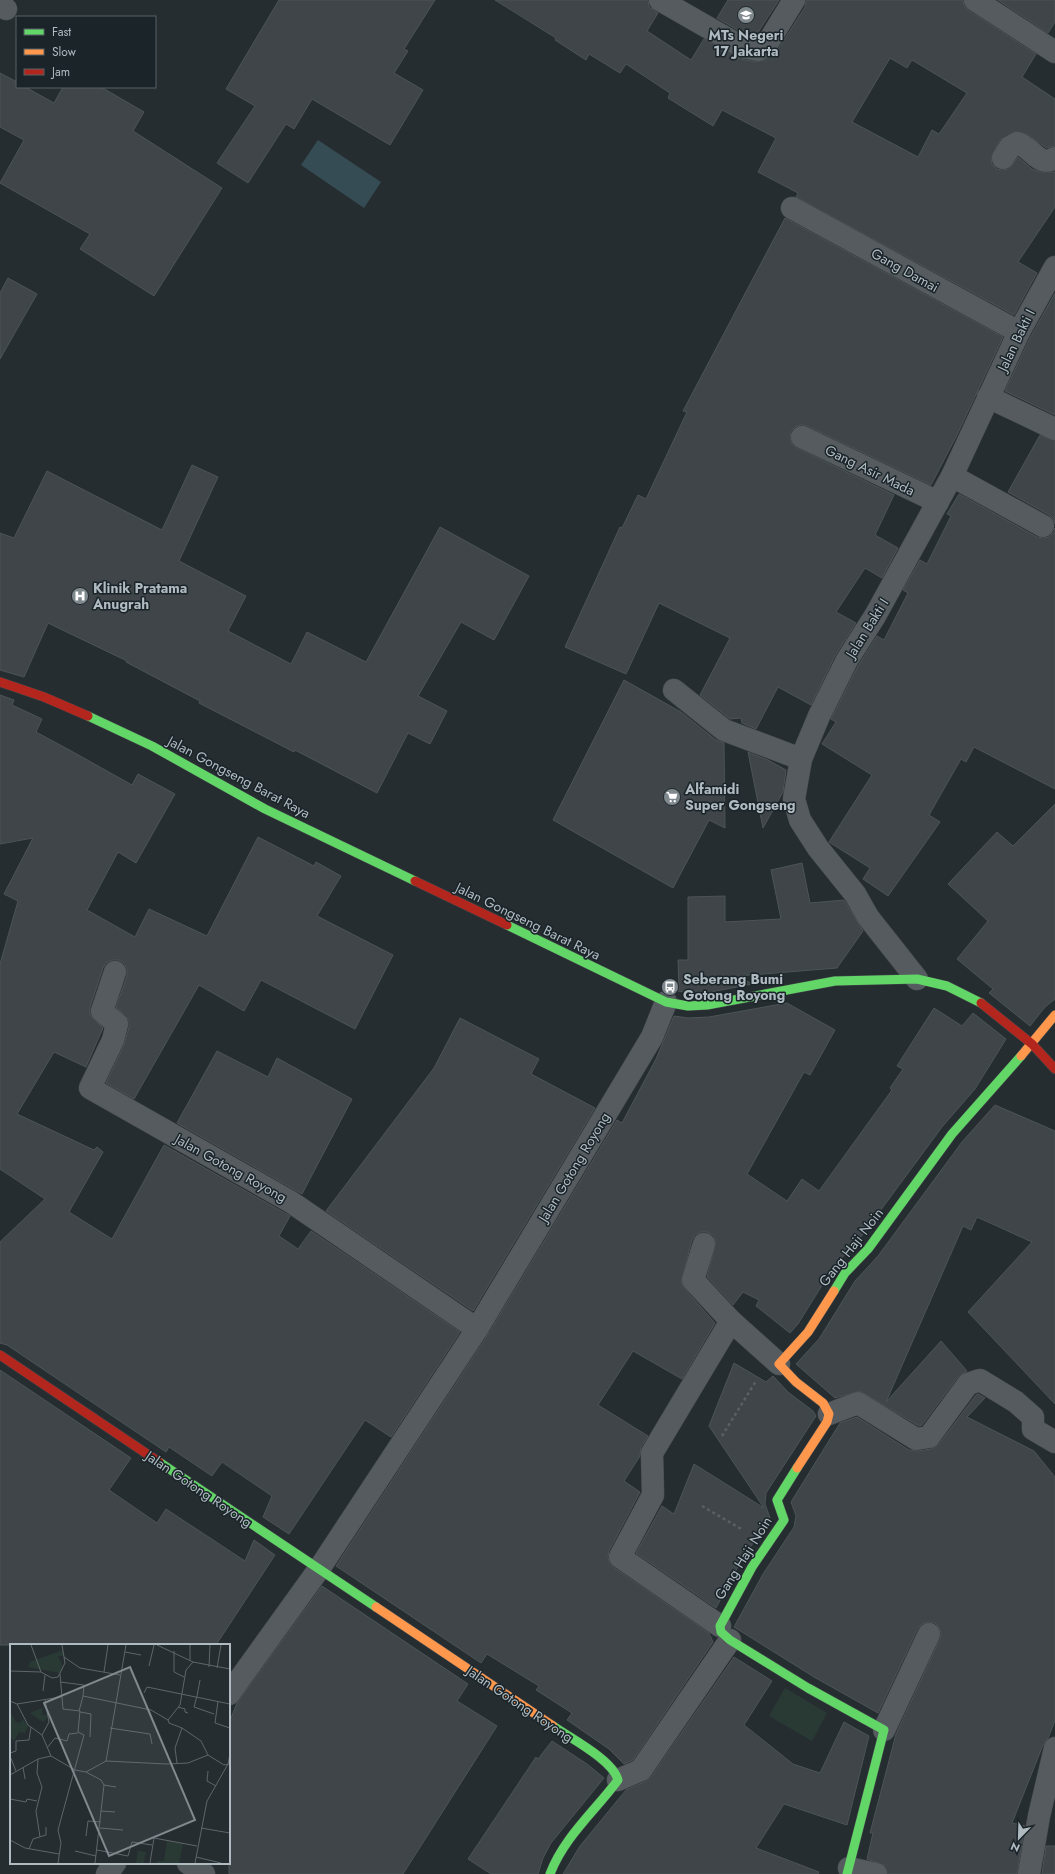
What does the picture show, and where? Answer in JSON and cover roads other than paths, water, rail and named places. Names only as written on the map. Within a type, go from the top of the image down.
[{"type":"street","points":[[660,0],[742,47],[758,50],[767,44],[794,0]]},
{"type":"street","points":[[976,0],[1055,52]]},
{"type":"street","points":[[1003,158],[1010,147],[1018,143],[1022,144],[1043,161],[1049,162],[1055,158]]},
{"type":"street","name":"Gang Damai","points":[[792,208],[1019,332]]},
{"type":"street","name":"Jalan Bakti I","points":[[918,979],[868,917],[855,894],[818,848],[800,820],[794,799],[800,759],[819,716],[847,660],[875,616],[952,476],[1019,332],[1055,266]]},
{"type":"street","points":[[988,397],[1055,429]]},
{"type":"street","name":"Gang Asir Mada","points":[[802,437],[938,502]]},
{"type":"street","points":[[952,476],[1043,526]]},
{"type":"street","name":"Jalan Gongseng Barat Raya","points":[[0,682],[44,697],[114,727],[152,746],[265,809],[666,1002],[688,1006],[707,1005],[835,981],[918,979],[947,986],[980,1002],[1032,1044],[1055,1069]]},
{"type":"street","points":[[674,690],[724,730],[800,759]]},
{"type":"street","name":"Jalan Gotong Royong","points":[[115,972],[102,1012],[117,1024],[113,1040],[90,1088],[291,1202],[477,1328]]},
{"type":"street","name":"Jalan Gotong Royong","points":[[230,1693],[319,1569],[477,1328],[652,1037],[666,1002]]},
{"type":"street","name":"Gang Haji Noin","points":[[775,1360],[808,1332],[845,1273],[868,1249],[952,1134],[1032,1044],[1055,1015]]},
{"type":"street","points":[[704,1244],[693,1280],[730,1321],[775,1360],[796,1382],[823,1403],[829,1414],[858,1403],[916,1439],[929,1438],[968,1384],[980,1380],[1016,1402],[1032,1417],[1033,1429],[1055,1442]]},
{"type":"street","points":[[730,1321],[652,1452],[653,1495],[620,1557],[725,1633],[808,1688],[884,1730]]},
{"type":"street","name":"Jalan Gotong Royong","points":[[0,1355],[594,1754],[617,1774],[618,1780]]},
{"type":"street","name":"Gang Haji Noin","points":[[725,1633],[752,1567],[784,1520],[777,1500],[827,1422],[829,1414]]},
{"type":"street","points":[[550,1874],[552,1865],[576,1830],[607,1796],[618,1780],[641,1770],[725,1633]]},
{"type":"street","points":[[876,1874],[848,1871],[884,1730],[929,1634]]},
{"type":"street","points":[[1029,1874],[1034,1843],[1055,1748]]},
{"type":"street","points":[[107,1874],[114,1864]]},
{"type":"street","points":[[189,1864],[204,1874]]},
{"type":"water","points":[[318,140],[381,182],[364,208],[301,165]]},
{"type":"place","name":"MTs Negeri 17 Jakarta","points":[[746,15]]},
{"type":"place","name":"Klinik Pratama Anugrah","points":[[80,596]]},
{"type":"place","name":"Alfamidi Super Gongseng","points":[[672,797]]},
{"type":"place","name":"Seberang Bumi Gotong Royong","points":[[670,987]]}]
